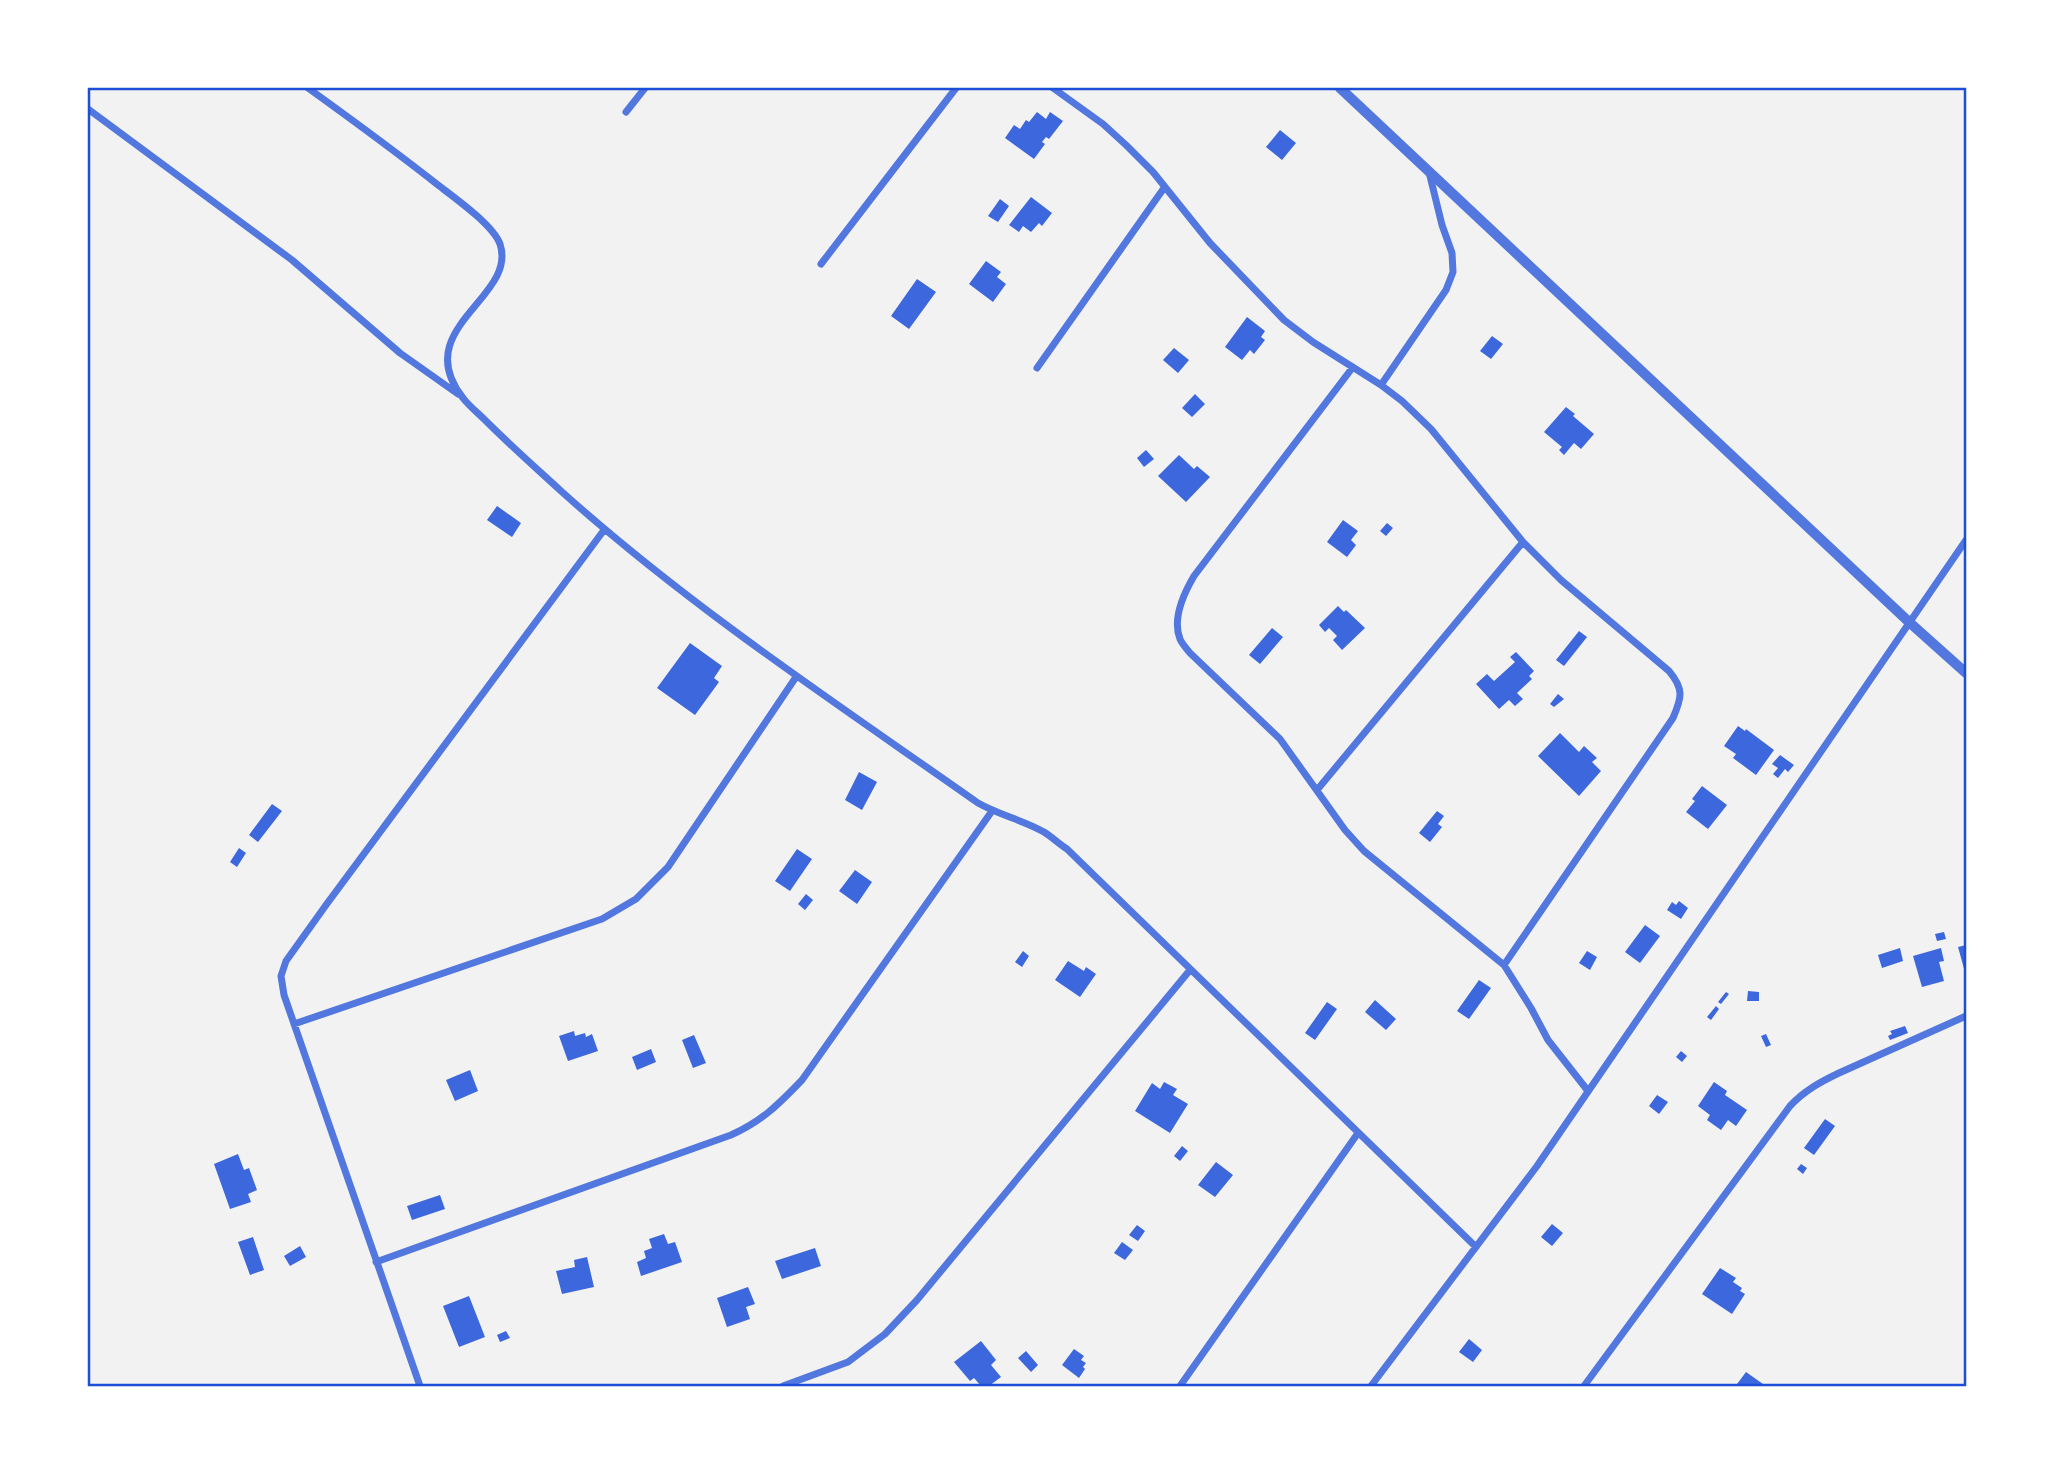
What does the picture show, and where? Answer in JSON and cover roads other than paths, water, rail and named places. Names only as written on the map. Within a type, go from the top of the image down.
[{"type":"street","points":[[307,88],[458,200],[492,231],[500,245],[502,259],[499,271],[461,325],[447,354],[447,368],[462,397]]},
{"type":"street","points":[[626,112],[645,88]]},
{"type":"street","points":[[821,264],[956,88]]},
{"type":"street","points":[[1053,88],[1103,124],[1153,172],[1210,243],[1284,320],[1402,401],[1431,429],[1523,542],[1561,580],[1669,671],[1678,682],[1681,692],[1673,718],[1504,965]]},
{"type":"street","points":[[1340,88],[1966,673]]},
{"type":"street","points":[[88,109],[292,260],[401,353],[462,397],[604,530],[796,677],[992,811],[1045,833],[1067,849],[1476,1247]]},
{"type":"street","points":[[1381,385],[1446,290],[1453,272],[1452,253],[1442,225],[1429,170]]},
{"type":"street","points":[[1037,368],[1164,188]]},
{"type":"street","points":[[1353,368],[1194,576],[1177,625],[1181,640],[1190,653],[1280,739],[1345,830],[1364,851],[1504,965],[1548,1040],[1588,1091]]},
{"type":"street","points":[[420,1387],[284,995],[281,976],[286,961],[604,530]]},
{"type":"street","points":[[1371,1387],[1537,1166],[1966,540]]},
{"type":"street","points":[[1317,790],[1523,542]]},
{"type":"street","points":[[294,1024],[602,919],[636,899],[668,867],[796,677]]},
{"type":"street","points":[[376,1262],[731,1135],[755,1124],[802,1080],[992,811]]},
{"type":"street","points":[[783,1387],[848,1362],[885,1334],[917,1300],[1190,970]]},
{"type":"street","points":[[1584,1387],[1799,1096],[1839,1073],[1966,1016]]},
{"type":"street","points":[[1180,1387],[1358,1133]]}]
